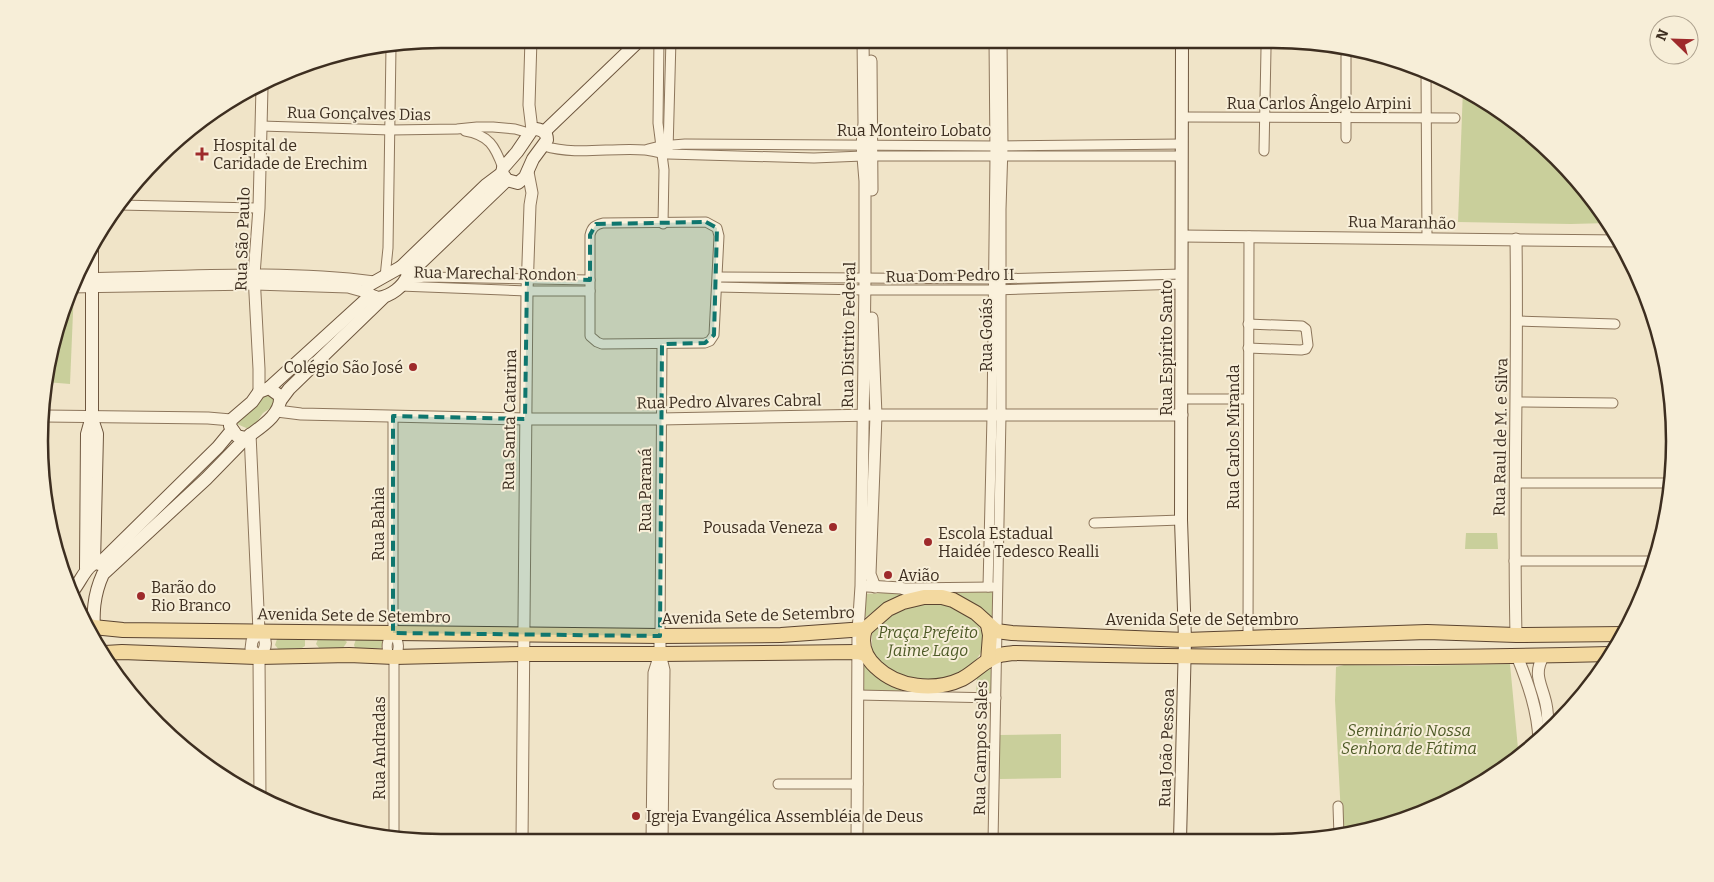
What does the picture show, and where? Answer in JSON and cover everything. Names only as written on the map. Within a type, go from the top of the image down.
[{"type":"main road","points":[[96,567],[206,479],[248,436],[263,425],[290,389],[383,298],[392,294],[403,275],[477,201],[507,176],[518,152],[535,132],[631,48]]},
{"type":"main road","name":"Rua Espírito Santo","points":[[1182,48],[1181,520],[1185,657]]},
{"type":"main road","points":[[507,176],[522,180],[528,172],[547,140],[547,136],[535,132]]},
{"type":"main road","points":[[91,621],[96,590],[97,434],[92,416],[92,259]]},
{"type":"main road","points":[[223,461],[217,461],[214,458],[214,452],[232,425],[252,402],[374,287],[403,275]]},
{"type":"main road","points":[[374,287],[378,298],[383,298]]},
{"type":"main road","points":[[264,390],[280,396],[278,406]]},
{"type":"main road","points":[[232,425],[237,436],[248,436]]},
{"type":"main road","points":[[75,588],[218,447]]},
{"type":"main road","points":[[196,467],[207,469],[206,479]]},
{"type":"main road","name":"Avenida Sete de Setembro","points":[[95,629],[660,636],[781,635],[862,630],[888,609],[903,602],[928,597],[942,597],[953,600],[976,613],[992,628],[1185,640],[1435,632],[1516,635],[1616,634]]},
{"type":"main road","points":[[992,628],[990,635],[992,658]]},
{"type":"main road","points":[[147,629],[147,653]]},
{"type":"main road","points":[[861,653],[863,642],[862,630]]},
{"type":"main road","points":[[1434,657],[1435,632]]},
{"type":"main road","points":[[781,635],[783,652]]},
{"type":"main road","points":[[1516,635],[1517,656]]},
{"type":"main road","points":[[1248,637],[1248,657]]},
{"type":"main road","points":[[109,653],[259,657],[783,652],[861,653],[884,675],[904,684],[934,686],[964,678],[992,658],[1013,653],[1185,657],[1434,657],[1604,654]]},
{"type":"main road","name":"Rua João Pessoa","points":[[1180,834],[1185,657]]},
{"type":"street","points":[[531,48],[529,105],[535,132]]},
{"type":"street","points":[[659,48],[658,123],[664,150]]},
{"type":"street","points":[[662,224],[664,150],[670,48]]},
{"type":"street","name":"Rua Distrito Federal","points":[[863,48],[864,123],[868,150]]},
{"type":"street","name":"Rua Distrito Federal","points":[[869,584],[863,415],[868,284],[868,150],[871,48]]},
{"type":"street","name":"Rua Goiás","points":[[992,628],[999,156],[998,84],[995,48]]},
{"type":"street","name":"Rua Goiás","points":[[998,84],[1001,48]]},
{"type":"street","points":[[1264,152],[1266,49]]},
{"type":"street","points":[[82,280],[92,282],[350,278],[374,287],[388,248],[391,51]]},
{"type":"street","points":[[1346,56],[1346,138]]},
{"type":"street","points":[[1426,78],[1427,239]]},
{"type":"street","name":"Rua São Paulo","points":[[262,91],[255,279],[259,369],[264,390]]},
{"type":"street","name":"Rua Carlos Ângelo Arpini","points":[[1183,117],[1455,118]]},
{"type":"street","name":"Rua Gonçalves Dias","points":[[261,126],[391,130],[457,130],[492,127],[535,132]]},
{"type":"street","name":"Rua Gonçalves Dias","points":[[457,130],[486,137],[494,147],[507,176]]},
{"type":"street","name":"Rua Monteiro Lobato","points":[[664,150],[685,144],[999,156],[1182,150]]},
{"type":"street","name":"Rua Monteiro Lobato","points":[[544,146],[553,149],[580,151],[664,150],[814,158],[868,150],[999,146],[1182,150]]},
{"type":"street","name":"Rua Santa Catarina","points":[[522,834],[525,419],[527,291],[532,193],[528,172]]},
{"type":"street","points":[[507,176],[521,188],[530,206]]},
{"type":"street","points":[[126,205],[259,208]]},
{"type":"street","points":[[706,222],[716,228],[719,236],[718,276],[714,335],[705,344],[602,344],[593,340],[590,336],[590,235],[596,224],[706,222]]},
{"type":"street","name":"Rua Maranhão","points":[[1182,236],[1612,241]]},
{"type":"street","name":"Rua Carlos Miranda","points":[[1248,637],[1249,236]]},
{"type":"street","name":"Rua Raul de M. e Silva","points":[[1516,239],[1518,320],[1514,561],[1516,635]]},
{"type":"street","points":[[388,248],[403,275]]},
{"type":"street","name":"Rua Marechal Rondon","points":[[403,275],[590,280]]},
{"type":"street","name":"Rua Marechal Rondon","points":[[403,275],[494,290],[590,291]]},
{"type":"street","name":"Rua Dom Pedro II","points":[[718,276],[997,290],[1182,279]]},
{"type":"street","points":[[494,278],[494,290]]},
{"type":"street","name":"Rua Dom Pedro II","points":[[717,287],[997,279],[1182,279]]},
{"type":"street","points":[[79,285],[92,282]]},
{"type":"street","name":"Rua Distrito Federal","points":[[862,630],[870,574],[876,415],[868,284]]},
{"type":"street","points":[[1518,320],[1615,324]]},
{"type":"street","points":[[1248,324],[1302,326],[1306,329],[1308,345],[1306,349],[1301,350],[1248,348]]},
{"type":"street","name":"Rua Paraná","points":[[660,636],[662,344]]},
{"type":"street","points":[[1182,399],[1248,399]]},
{"type":"street","points":[[1516,402],[1613,403]]},
{"type":"street","name":"Rua Pedro Alvares Cabral","points":[[278,406],[301,414],[525,419],[660,419],[863,415],[1182,415]]},
{"type":"street","points":[[48,416],[208,418],[232,425]]},
{"type":"street","name":"Rua Bahia","points":[[393,416],[392,633],[387,641],[387,648],[388,653],[394,657]]},
{"type":"street","points":[[248,436],[259,631],[264,637],[266,645],[265,650],[259,657],[260,790]]},
{"type":"street","points":[[1516,484],[1664,483]]},
{"type":"street","points":[[1094,524],[1181,520]]},
{"type":"street","points":[[1514,561],[1648,561]]},
{"type":"street","points":[[869,584],[901,588],[992,587]]},
{"type":"street","points":[[901,588],[928,597],[957,588]]},
{"type":"street","points":[[660,636],[660,654],[664,670],[662,834]]},
{"type":"street","points":[[857,834],[858,695],[861,653]]},
{"type":"street","points":[[652,834],[654,673],[660,654]]},
{"type":"street","points":[[1544,655],[1539,664],[1538,676],[1547,710],[1548,722]]},
{"type":"street","points":[[1517,656],[1529,685],[1538,731]]},
{"type":"street","name":"Rua Andradas","points":[[394,657],[394,831]]},
{"type":"street","name":"Rua Campos Sales","points":[[992,658],[996,698],[993,834]]},
{"type":"street","points":[[899,696],[915,685]]},
{"type":"street","points":[[934,686],[953,697]]},
{"type":"street","points":[[858,695],[996,698]]},
{"type":"street","points":[[1534,711],[1547,710]]},
{"type":"street","points":[[778,784],[858,784]]},
{"type":"street","points":[[1338,806],[1339,829]]},
{"type":"highlighted area","points":[[706,222],[717,228],[714,335],[705,343],[662,344],[660,636],[393,633],[393,416],[525,419],[527,278],[590,280],[590,235],[596,224]]},
{"type":"green space","points":[[1463,96],[1492,114],[1532,145],[1569,182],[1601,223],[1571,224],[1458,222]]},
{"type":"green space","points":[[74,300],[70,384],[52,383],[61,339]]},
{"type":"green space","points":[[262,395],[272,397],[278,403],[263,413],[251,430],[237,424],[240,417],[257,406]]},
{"type":"green space","points":[[1466,533],[1497,533],[1498,549],[1465,549]]},
{"type":"green space","name":"Praça Prefeito Jaime Lago","points":[[993,591],[992,620],[951,593]]},
{"type":"green space","name":"Praça Prefeito Jaime Lago","points":[[907,592],[890,600],[863,619],[863,594]]},
{"type":"green space","name":"Praça Prefeito Jaime Lago","points":[[914,602],[951,604],[973,617],[985,637],[984,646],[972,666],[955,675],[934,681],[899,677],[876,658],[872,649],[872,631],[882,618]]},
{"type":"green space","points":[[301,638],[305,640],[305,646],[302,648],[279,650],[275,645],[277,639]]},
{"type":"green space","points":[[342,638],[347,642],[343,648],[320,649],[316,644],[318,639]]},
{"type":"green space","points":[[356,639],[384,640],[384,646],[381,648],[358,650],[354,645]]},
{"type":"green space","name":"Praça Prefeito Jaime Lago","points":[[865,662],[901,686],[901,691],[860,691],[860,663]]},
{"type":"green space","name":"Seminário Nossa Senhora de Fátima","points":[[1510,664],[1518,749],[1470,782],[1424,805],[1375,821],[1342,828],[1335,700],[1336,667],[1344,665]]},
{"type":"green space","name":"Praça Prefeito Jaime Lago","points":[[988,666],[995,666],[993,694],[976,695],[977,676]]},
{"type":"green space","points":[[1061,734],[1061,778],[1000,779],[999,735]]},
{"type":"place","name":"Hospital de Caridade de Erechim","points":[[202,154]]},
{"type":"place","name":"Colégio São José","points":[[413,367]]},
{"type":"place","name":"Pousada Veneza","points":[[833,527]]},
{"type":"place","name":"Escola Estadual Haidée Tedesco Realli","points":[[928,542]]},
{"type":"place","name":"Avião","points":[[888,575]]},
{"type":"place","name":"Barão do Rio Branco","points":[[141,596]]},
{"type":"place","name":"Igreja Evangélica Assembléia de Deus","points":[[636,816]]}]
